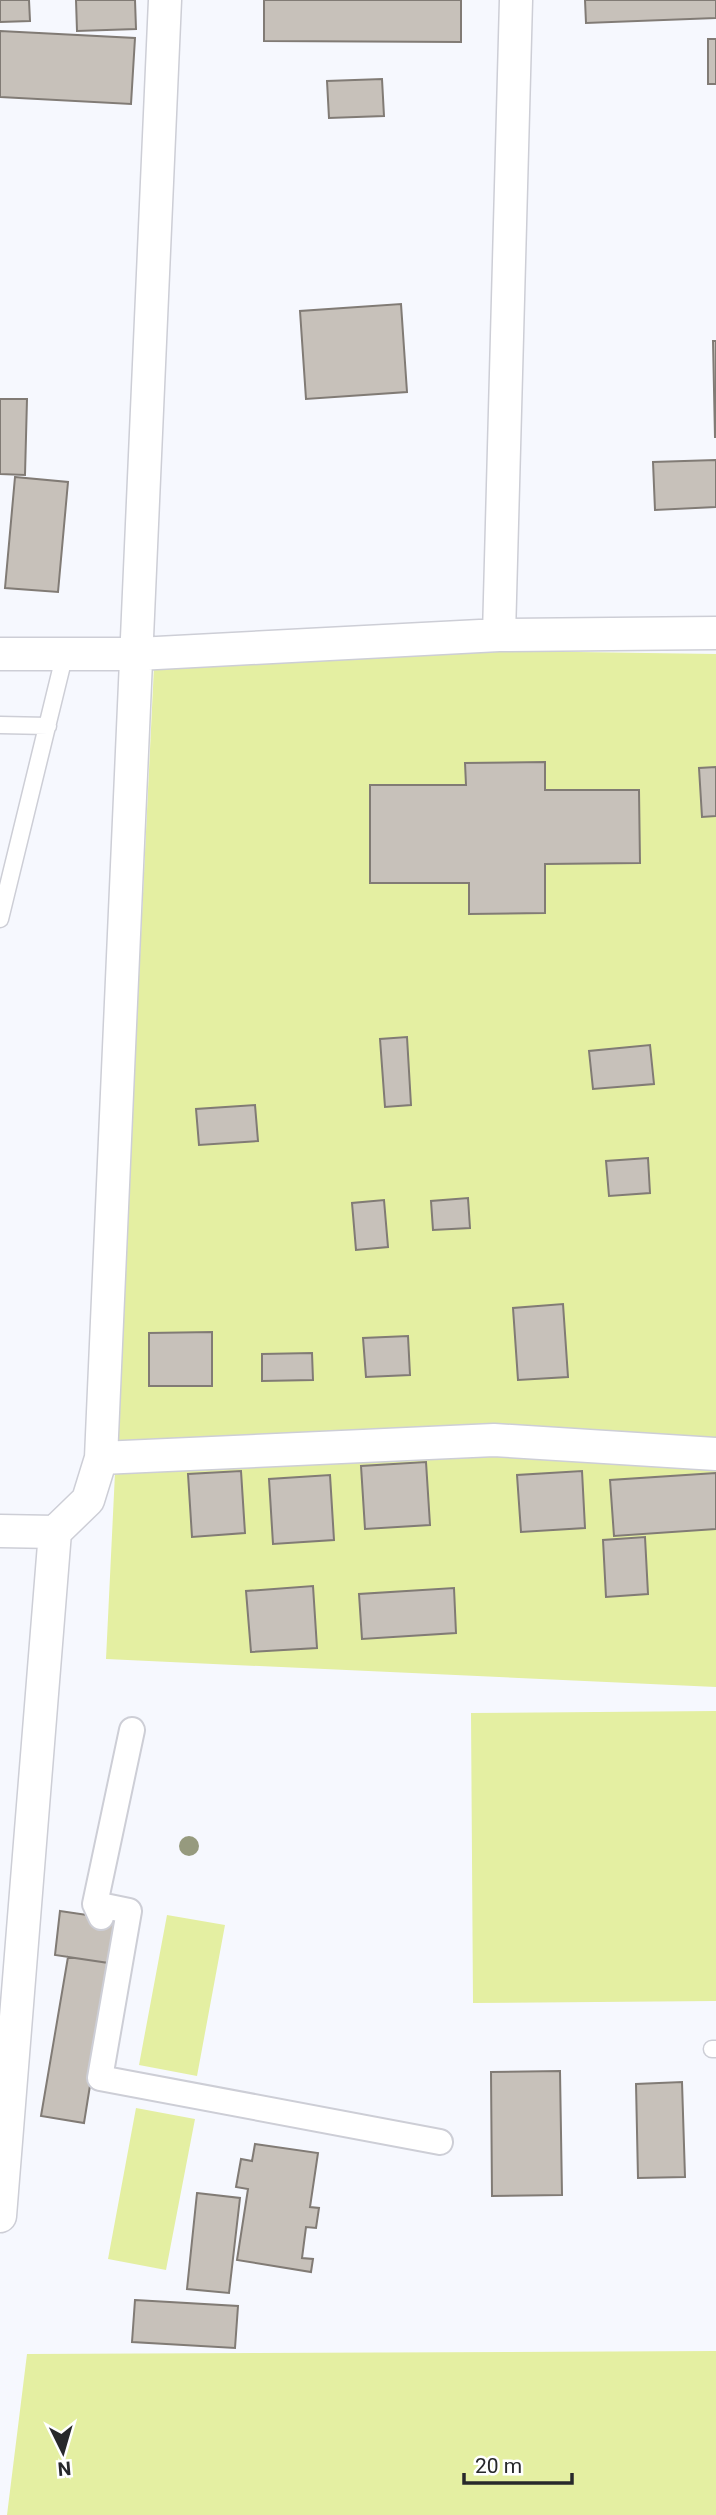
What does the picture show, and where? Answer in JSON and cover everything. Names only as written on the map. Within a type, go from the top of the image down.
[{"type":"street","points":[[0,2216],[55,1532],[88,1500],[101,1458],[165,0]]},
{"type":"street","points":[[499,635],[516,0]]},
{"type":"street","points":[[0,654],[138,654],[499,635],[716,633]]},
{"type":"street","points":[[101,1458],[494,1440],[716,1454]]},
{"type":"street","points":[[0,1531],[55,1532]]},
{"type":"street","points":[[132,1730],[98,1911],[129,1911],[100,2078],[440,2142]]},
{"type":"lane","points":[[0,919],[65,653]]},
{"type":"lane","points":[[0,726],[48,726]]},
{"type":"green space","points":[[155,646],[716,654],[716,1687],[106,1659]]},
{"type":"green space","points":[[716,1711],[716,2001],[473,2003],[471,1713]]},
{"type":"green space","points":[[167,1915],[225,1925],[197,2076],[139,2065]]},
{"type":"green space","points":[[136,2108],[195,2119],[166,2270],[108,2259]]},
{"type":"green space","points":[[716,2351],[716,2515],[7,2515],[27,2354]]},
{"type":"building","points":[[0,0],[29,0],[30,21],[0,22]]},
{"type":"building","points":[[76,0],[135,0],[136,29],[77,31]]},
{"type":"building","points":[[264,0],[461,0],[461,42],[264,41]]},
{"type":"building","points":[[585,0],[716,0],[716,18],[586,23]]},
{"type":"building","points":[[0,31],[135,38],[131,104],[0,97]]},
{"type":"building","points":[[708,39],[716,39],[716,84],[708,84]]},
{"type":"building","points":[[382,79],[384,116],[329,118],[327,81]]},
{"type":"building","points":[[401,304],[407,392],[306,399],[300,311]]},
{"type":"building","points":[[713,341],[716,341],[716,437],[715,437]]},
{"type":"building","points":[[0,399],[27,399],[25,475],[0,474]]},
{"type":"building","points":[[716,460],[716,507],[655,510],[653,462]]},
{"type":"building","points":[[15,477],[68,482],[58,592],[5,588]]},
{"type":"building","points":[[545,762],[545,790],[639,790],[640,863],[545,864],[545,913],[469,914],[469,883],[370,883],[370,785],[466,785],[465,763]]},
{"type":"building","points":[[716,767],[716,816],[702,817],[699,768]]},
{"type":"building","points":[[407,1037],[411,1105],[385,1107],[380,1039]]},
{"type":"building","points":[[650,1045],[654,1084],[593,1089],[589,1051]]},
{"type":"building","points":[[255,1105],[258,1141],[199,1145],[196,1109]]},
{"type":"building","points":[[648,1158],[650,1193],[609,1196],[606,1161]]},
{"type":"building","points":[[468,1198],[470,1228],[433,1230],[431,1201]]},
{"type":"building","points":[[384,1200],[388,1247],[356,1250],[352,1203]]},
{"type":"building","points":[[563,1304],[568,1377],[518,1380],[513,1308]]},
{"type":"building","points":[[212,1332],[212,1386],[149,1386],[149,1333]]},
{"type":"building","points":[[408,1336],[410,1375],[366,1377],[363,1338]]},
{"type":"building","points":[[312,1353],[313,1380],[262,1381],[262,1354]]},
{"type":"building","points":[[426,1462],[430,1525],[365,1529],[361,1466]]},
{"type":"building","points":[[241,1471],[245,1533],[192,1537],[188,1474]]},
{"type":"building","points":[[582,1471],[585,1528],[521,1532],[517,1475]]},
{"type":"building","points":[[716,1473],[716,1529],[614,1536],[610,1480]]},
{"type":"building","points":[[330,1475],[334,1540],[273,1544],[269,1479]]},
{"type":"building","points":[[645,1537],[648,1594],[606,1597],[603,1540]]},
{"type":"building","points":[[313,1586],[317,1648],[251,1652],[246,1591]]},
{"type":"building","points":[[454,1588],[456,1633],[362,1639],[359,1594]]},
{"type":"building","points":[[60,1911],[128,1921],[122,1965],[55,1955]]},
{"type":"building","points":[[68,1957],[122,1965],[92,2073],[84,2123],[41,2116]]},
{"type":"building","points":[[560,2071],[562,2195],[492,2196],[491,2072]]},
{"type":"building","points":[[682,2082],[685,2177],[638,2178],[636,2084]]},
{"type":"building","points":[[255,2144],[318,2153],[310,2207],[319,2208],[316,2228],[306,2227],[302,2258],[313,2259],[311,2272],[237,2260],[248,2189],[236,2187],[241,2159],[252,2161]]},
{"type":"building","points":[[197,2193],[240,2198],[229,2293],[187,2289]]},
{"type":"building","points":[[135,2300],[238,2306],[235,2348],[132,2342]]}]
